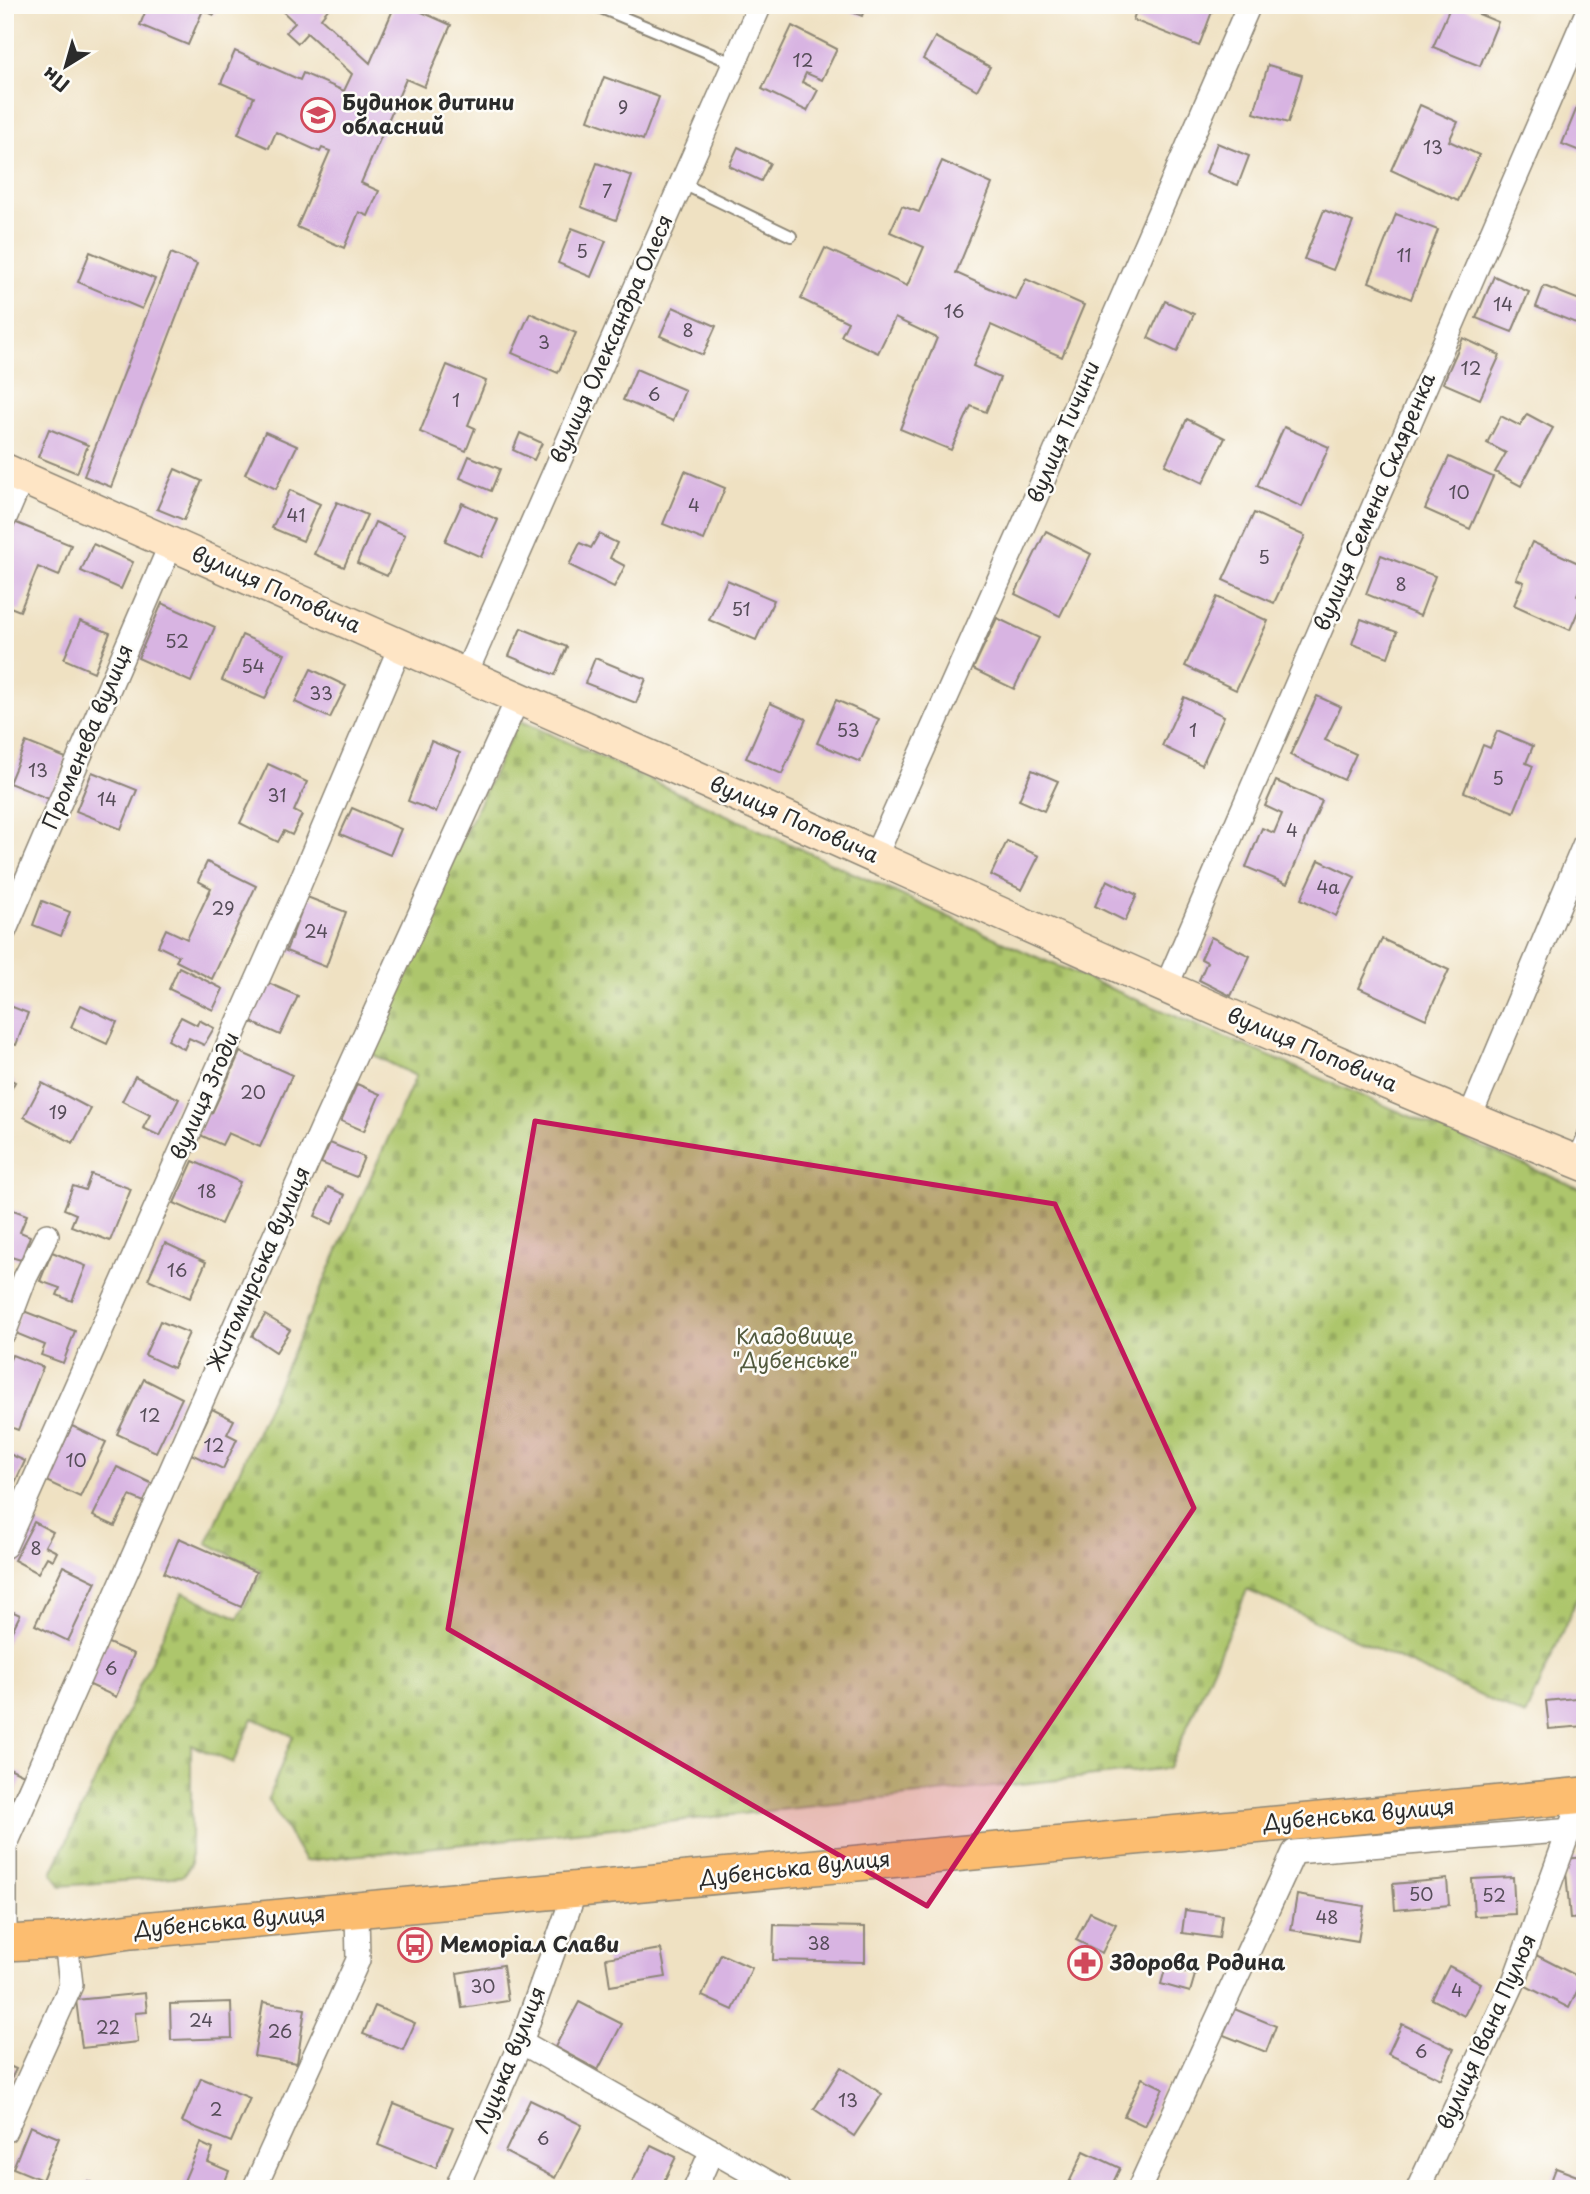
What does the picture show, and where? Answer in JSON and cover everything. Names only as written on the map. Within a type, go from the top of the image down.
[{"type":"main road","name":"Дубенська вулиця","points":[[5,1943],[66,1940],[131,1931],[1302,1820],[1580,1812]]},
{"type":"street","name":"вулиця Олександра Олеся","points":[[466,673],[760,5]]},
{"type":"street","name":"вулиця Тичини","points":[[875,856],[1035,499],[1249,5]]},
{"type":"street","name":"вулиця Семена Скляренка","points":[[1166,987],[1585,17]]},
{"type":"street","name":"вулиця Поповича","points":[[14,474],[519,696],[1166,987],[1469,1119],[1578,1163]]},
{"type":"street","points":[[5,518],[14,474]]},
{"type":"street","name":"Променева вулиця","points":[[5,930],[171,544]]},
{"type":"street","name":"вулиця Згоди","points":[[5,1546],[286,915],[401,645]]},
{"type":"street","name":"Житомирська вулиця","points":[[6,1843],[324,1122],[519,696]]},
{"type":"street","points":[[1469,1119],[1585,842]]},
{"type":"street","points":[[5,1331],[25,1278],[47,1235]]},
{"type":"street","points":[[1139,2189],[1294,1852],[1580,1812]]},
{"type":"street","name":"вулиця Івана Пулюя","points":[[1418,2189],[1515,1979],[1580,1812]]},
{"type":"street","points":[[5,1943],[6,1843]]},
{"type":"street","name":"Луцька вулиця","points":[[456,2189],[521,2042],[575,1891]]},
{"type":"street","points":[[254,2189],[358,1960],[357,1910]]},
{"type":"street","points":[[5,2131],[71,1985],[66,1940]]},
{"type":"street","points":[[521,2042],[780,2189]]},
{"type":"street","points":[[695,2189],[712,2150]]},
{"type":"lane","points":[[601,8],[733,63]]},
{"type":"lane","points":[[681,183],[791,236]]},
{"type":"lane","points":[[1578,1163],[1585,1131]]},
{"type":"highlighted area","points":[[535,1121],[1055,1204],[1194,1508],[927,1906],[448,1629]]},
{"type":"green space","name":"Кладовище \"Дубенське\"","points":[[519,720],[1032,955],[1585,1191],[1585,1581],[1525,1716],[1247,1590],[1169,1768],[305,1861],[268,1799],[293,1736],[253,1718],[233,1763],[191,1745],[191,1864],[183,1876],[61,1886],[52,1873],[183,1592],[238,1618],[262,1571],[207,1543],[416,1076],[362,1049]]},
{"type":"building","points":[[148,5],[218,5],[214,15],[203,10],[188,45],[140,25]]},
{"type":"building","name":"Будинок дитини обласний","points":[[276,5],[327,5],[329,8],[321,18],[370,63],[395,5],[406,5],[451,25],[424,87],[406,79],[361,183],[379,191],[368,216],[359,212],[344,248],[297,227],[330,151],[322,148],[320,152],[276,132],[269,148],[238,134],[254,97],[221,83],[235,51],[300,80],[303,73],[344,91],[352,74],[307,33],[298,43],[286,32],[295,23]]},
{"type":"building","points":[[834,5],[866,5],[862,16]]},
{"type":"building","points":[[1138,5],[1203,5],[1213,9],[1199,46],[1133,20]]},
{"type":"building","points":[[1451,5],[1498,22],[1480,66],[1433,47]]},
{"type":"building","points":[[792,26],[837,49],[822,80],[806,73],[802,82],[818,90],[807,111],[762,89]]},
{"type":"building","points":[[935,37],[990,67],[977,90],[923,59]]},
{"type":"building","points":[[1268,65],[1302,75],[1288,123],[1254,113]]},
{"type":"building","points":[[604,77],[659,97],[643,140],[588,120]]},
{"type":"building","points":[[1420,105],[1458,122],[1449,141],[1479,155],[1458,201],[1391,170]]},
{"type":"building","points":[[1578,105],[1585,108],[1585,153],[1562,144]]},
{"type":"building","points":[[1217,143],[1249,156],[1238,185],[1206,173]]},
{"type":"building","points":[[738,147],[770,163],[761,181],[729,166]]},
{"type":"building","points":[[942,161],[992,184],[956,273],[1016,300],[1026,279],[1084,305],[1062,357],[991,325],[973,366],[1000,378],[986,412],[971,406],[951,450],[900,429],[937,338],[895,318],[878,353],[841,336],[848,322],[801,299],[825,248],[907,286],[924,247],[890,232],[902,206],[919,212]]},
{"type":"building","points":[[597,163],[632,176],[616,220],[581,207]]},
{"type":"building","points":[[1324,210],[1353,222],[1333,270],[1304,259]]},
{"type":"building","points":[[1396,214],[1438,230],[1411,299],[1369,282]]},
{"type":"building","points":[[572,228],[606,241],[591,277],[558,263]]},
{"type":"building","points":[[90,252],[155,279],[142,309],[78,282]]},
{"type":"building","points":[[171,253],[197,264],[111,487],[84,476]]},
{"type":"building","points":[[1494,276],[1529,292],[1512,332],[1476,318]]},
{"type":"building","points":[[1544,286],[1585,302],[1578,324],[1536,307]]},
{"type":"building","points":[[1165,301],[1194,314],[1177,352],[1148,338]]},
{"type":"building","points":[[673,307],[716,326],[703,355],[660,336]]},
{"type":"building","points":[[530,313],[576,333],[558,373],[512,353]]},
{"type":"building","points":[[1463,338],[1500,355],[1480,399],[1443,383]]},
{"type":"building","points":[[447,365],[486,381],[468,425],[475,428],[466,451],[420,432]]},
{"type":"building","points":[[636,369],[685,390],[673,421],[623,400]]},
{"type":"building","points":[[1527,414],[1553,428],[1521,486],[1495,472],[1506,453],[1487,443],[1501,416],[1520,426]]},
{"type":"building","points":[[1187,419],[1225,438],[1203,483],[1165,465]]},
{"type":"building","points":[[1284,427],[1329,447],[1302,507],[1257,486]]},
{"type":"building","points":[[49,429],[88,445],[77,473],[38,457]]},
{"type":"building","points":[[265,432],[297,446],[276,489],[245,474]]},
{"type":"building","points":[[520,433],[542,443],[534,460],[513,450]]},
{"type":"building","points":[[469,456],[500,469],[491,491],[460,478]]},
{"type":"building","points":[[1449,457],[1493,477],[1470,529],[1425,509]]},
{"type":"building","points":[[175,469],[202,481],[184,520],[157,509]]},
{"type":"building","points":[[685,471],[725,488],[704,540],[663,524]]},
{"type":"building","points":[[290,490],[320,504],[303,541],[272,528]]},
{"type":"building","points":[[337,502],[367,515],[344,567],[314,554]]},
{"type":"building","points":[[462,503],[498,520],[481,557],[445,541]]},
{"type":"building","points":[[1254,513],[1305,536],[1274,603],[1223,580]]},
{"type":"building","points":[[14,522],[71,545],[59,576],[38,567],[20,611],[5,605],[5,543]]},
{"type":"building","points":[[375,522],[405,535],[387,576],[357,563]]},
{"type":"building","points":[[1046,531],[1091,554],[1060,616],[1015,594]]},
{"type":"building","points":[[599,534],[617,543],[610,558],[625,566],[614,587],[569,565],[580,543],[591,548]]},
{"type":"building","points":[[1532,542],[1585,566],[1585,577],[1577,595],[1584,598],[1570,630],[1514,605],[1524,582],[1516,579]]},
{"type":"building","points":[[93,544],[133,562],[121,589],[81,571]]},
{"type":"building","points":[[1381,555],[1435,576],[1420,616],[1366,594]]},
{"type":"building","points":[[727,580],[774,600],[756,640],[709,620]]},
{"type":"building","points":[[1217,597],[1268,621],[1236,690],[1185,666]]},
{"type":"building","points":[[162,603],[215,627],[191,682],[138,658]]},
{"type":"building","points":[[997,618],[1039,638],[1014,689],[973,669]]},
{"type":"building","points":[[1361,619],[1397,632],[1388,657],[1352,644]]},
{"type":"building","points":[[80,621],[110,633],[94,672],[64,659]]},
{"type":"building","points":[[521,628],[567,647],[555,675],[509,656]]},
{"type":"building","points":[[242,635],[285,654],[265,699],[222,680]]},
{"type":"building","points":[[595,658],[646,679],[636,703],[585,683]]},
{"type":"building","points":[[311,669],[346,686],[330,718],[295,702]]},
{"type":"building","points":[[1317,696],[1341,707],[1325,740],[1356,754],[1344,780],[1290,755]]},
{"type":"building","points":[[1184,697],[1224,716],[1202,765],[1162,746]]},
{"type":"building","points":[[836,700],[879,719],[860,762],[817,743]]},
{"type":"building","points":[[770,703],[806,719],[782,774],[746,758]]},
{"type":"building","points":[[1497,731],[1533,746],[1526,763],[1533,766],[1514,812],[1464,792],[1483,745],[1490,748]]},
{"type":"building","points":[[431,741],[460,753],[436,812],[408,801]]},
{"type":"building","points":[[26,742],[66,758],[49,799],[9,783]]},
{"type":"building","points":[[268,764],[307,782],[294,811],[302,815],[292,835],[284,831],[278,842],[240,823]]},
{"type":"building","points":[[1032,770],[1058,781],[1044,811],[1019,800]]},
{"type":"building","points":[[92,772],[137,790],[121,829],[76,811]]},
{"type":"building","points":[[1276,781],[1322,801],[1287,884],[1246,867],[1262,828],[1274,833],[1282,814],[1265,806]]},
{"type":"building","points":[[352,808],[401,829],[390,855],[340,834]]},
{"type":"building","points":[[1007,841],[1039,856],[1022,890],[991,875]]},
{"type":"building","points":[[1319,860],[1355,877],[1336,916],[1301,899]]},
{"type":"building","points":[[207,862],[256,886],[212,979],[176,961],[179,956],[158,946],[166,929],[187,939],[211,888],[198,881]]},
{"type":"building","points":[[1107,880],[1137,895],[1125,921],[1095,906]]},
{"type":"building","points":[[307,897],[346,912],[326,967],[286,951]]},
{"type":"building","points":[[42,901],[70,912],[61,936],[33,925]]},
{"type":"building","points":[[1211,937],[1250,956],[1231,996],[1199,980],[1207,962],[1201,959]]},
{"type":"building","points":[[1382,939],[1449,970],[1426,1019],[1359,988]]},
{"type":"building","points":[[179,967],[223,989],[213,1010],[169,989]]},
{"type":"building","points":[[266,982],[298,996],[280,1035],[249,1021]]},
{"type":"building","points":[[5,1004],[28,1013],[16,1045],[5,1041]]},
{"type":"building","points":[[81,1005],[117,1022],[107,1044],[71,1027]]},
{"type":"building","points":[[181,1017],[197,1025],[199,1020],[214,1028],[204,1045],[189,1038],[184,1049],[168,1040]]},
{"type":"building","points":[[240,1052],[292,1075],[260,1147],[228,1133],[222,1145],[198,1134],[208,1111],[212,1113]]},
{"type":"building","points":[[135,1076],[179,1099],[160,1136],[143,1128],[150,1115],[122,1101]]},
{"type":"building","points":[[5,1077],[15,1082],[5,1101]]},
{"type":"building","points":[[42,1083],[91,1109],[73,1143],[24,1117]]},
{"type":"building","points":[[357,1084],[380,1094],[364,1131],[341,1121]]},
{"type":"building","points":[[330,1143],[364,1157],[356,1177],[321,1163]]},
{"type":"building","points":[[193,1161],[240,1182],[221,1224],[174,1203]]},
{"type":"building","points":[[91,1174],[131,1189],[110,1241],[71,1226],[76,1214],[64,1209],[73,1186],[85,1190]]},
{"type":"building","points":[[328,1187],[345,1195],[332,1224],[315,1216]]},
{"type":"building","points":[[5,1207],[27,1215],[20,1232],[30,1236],[21,1260],[11,1257],[6,1272]]},
{"type":"building","points":[[165,1243],[206,1262],[190,1298],[148,1279]]},
{"type":"building","points":[[52,1252],[86,1266],[72,1301],[57,1295],[60,1288],[40,1281]]},
{"type":"building","points":[[21,1310],[75,1331],[63,1363],[41,1355],[45,1345],[13,1332]]},
{"type":"building","points":[[265,1315],[290,1330],[276,1352],[252,1336]]},
{"type":"building","points":[[160,1321],[189,1333],[173,1368],[145,1355]]},
{"type":"building","points":[[12,1355],[43,1367],[18,1430],[5,1425],[5,1370]]},
{"type":"building","points":[[144,1379],[182,1398],[156,1452],[117,1434]]},
{"type":"building","points":[[212,1409],[234,1420],[227,1434],[237,1439],[223,1469],[191,1454]]},
{"type":"building","points":[[72,1426],[106,1442],[80,1497],[46,1481]]},
{"type":"building","points":[[5,1452],[25,1461],[12,1489],[5,1486]]},
{"type":"building","points":[[117,1467],[153,1484],[144,1502],[130,1496],[115,1526],[93,1516]]},
{"type":"building","points":[[34,1522],[53,1532],[45,1546],[57,1552],[53,1560],[47,1557],[38,1573],[14,1560]]},
{"type":"building","points":[[179,1538],[256,1572],[241,1607],[164,1573]]},
{"type":"building","points":[[63,1566],[96,1582],[68,1641],[35,1625]]},
{"type":"building","points":[[5,1608],[20,1615],[5,1645]]},
{"type":"building","points":[[106,1642],[134,1654],[116,1697],[88,1684]]},
{"type":"building","points":[[1585,1697],[1585,1726],[1549,1729],[1546,1701]]},
{"type":"building","points":[[5,1766],[24,1775],[5,1814]]},
{"type":"building","points":[[1585,1857],[1585,1918],[1570,1919],[1565,1859]]},
{"type":"building","points":[[1513,1877],[1515,1914],[1474,1916],[1472,1879]]},
{"type":"building","points":[[1447,1879],[1449,1905],[1395,1910],[1393,1884]]},
{"type":"building","points":[[1297,1895],[1364,1906],[1358,1941],[1291,1930]]},
{"type":"building","points":[[1185,1910],[1222,1915],[1219,1938],[1182,1933]]},
{"type":"building","points":[[1090,1912],[1116,1924],[1102,1953],[1076,1940]]},
{"type":"building","points":[[774,1925],[865,1927],[865,1962],[773,1960]]},
{"type":"building","points":[[661,1949],[666,1977],[610,1986],[606,1958]]},
{"type":"building","points":[[721,1954],[752,1968],[733,2010],[702,1996]]},
{"type":"building","points":[[1536,1955],[1583,1979],[1569,2008],[1522,1984]]},
{"type":"building","points":[[503,1965],[508,2001],[462,2008],[457,1973]]},
{"type":"building","points":[[1166,1966],[1195,1975],[1190,1992],[1161,1984]]},
{"type":"building","points":[[1449,1966],[1481,1983],[1464,2016],[1432,1999]]},
{"type":"building","points":[[145,1993],[147,2012],[135,2013],[138,2042],[82,2048],[76,2000]]},
{"type":"building","points":[[231,2002],[232,2038],[171,2040],[170,2004]]},
{"type":"building","points":[[263,2002],[305,2009],[297,2063],[254,2056]]},
{"type":"building","points":[[579,2002],[622,2024],[598,2070],[555,2047]]},
{"type":"building","points":[[375,2006],[415,2023],[403,2050],[363,2034]]},
{"type":"building","points":[[1232,2008],[1276,2026],[1266,2052],[1221,2034]]},
{"type":"building","points":[[1402,2024],[1454,2049],[1441,2079],[1388,2054]]},
{"type":"building","points":[[5,2064],[16,2069],[5,2091]]},
{"type":"building","points":[[841,2067],[882,2094],[854,2136],[814,2109]]},
{"type":"building","points":[[201,2078],[250,2098],[231,2142],[182,2122]]},
{"type":"building","points":[[1142,2078],[1163,2088],[1145,2126],[1124,2116]]},
{"type":"building","points":[[530,2100],[582,2125],[555,2178],[505,2152]]},
{"type":"building","points":[[394,2104],[453,2127],[436,2168],[378,2145]]},
{"type":"building","points":[[30,2126],[59,2138],[42,2180],[13,2168]]},
{"type":"building","points":[[200,2143],[213,2149],[208,2162],[229,2171],[222,2189],[181,2188]]},
{"type":"building","points":[[651,2145],[676,2157],[660,2189],[632,2189],[630,2187]]},
{"type":"building","points":[[1084,2151],[1120,2168],[1110,2189],[1066,2189]]},
{"type":"building","points":[[1556,2168],[1585,2179],[1584,2189],[1548,2189]]},
{"type":"building","points":[[88,2181],[104,2189],[84,2189]]},
{"type":"place","name":"Будинок дитини обласний","points":[[318,115]]},
{"type":"place","name":"Меморіал Слави","points":[[415,1945]]},
{"type":"place","name":"Здорова Родина","points":[[1085,1963]]}]
